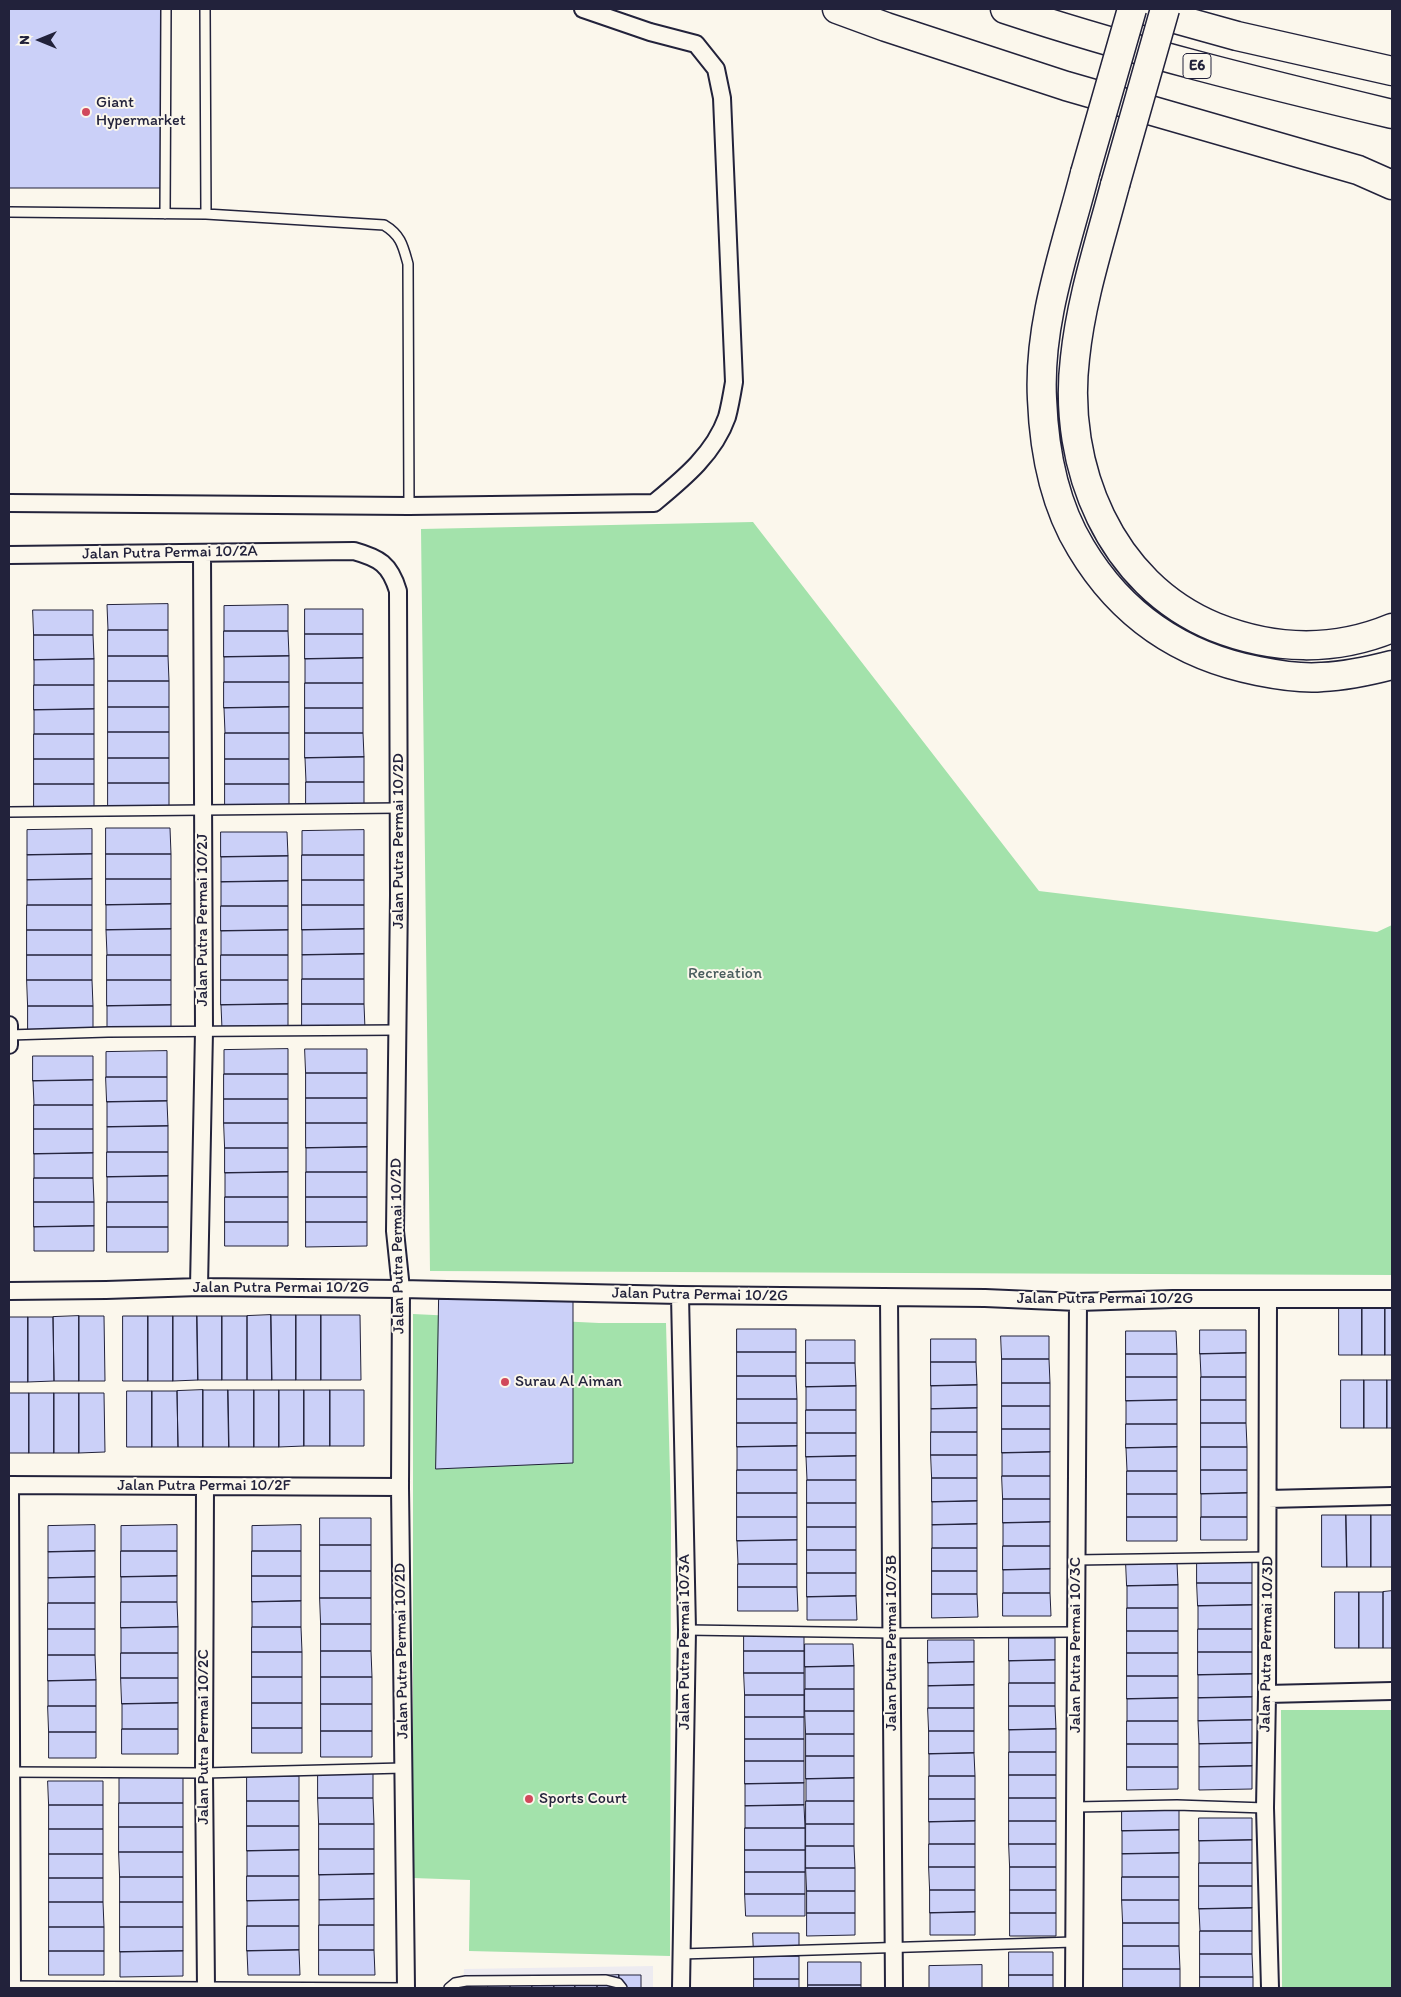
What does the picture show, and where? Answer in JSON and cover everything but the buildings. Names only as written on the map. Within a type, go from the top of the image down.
[{"type":"highway","points":[[837,9],[1066,86],[1358,170],[1392,185]]},
{"type":"highway","name":"E6","points":[[1005,9],[1082,34],[1228,75],[1392,114]]},
{"type":"highway","points":[[1132,9],[1085,173],[1047,326],[1042,377],[1047,452],[1063,510],[1080,546],[1101,578],[1142,619],[1164,636],[1195,653],[1235,667],[1275,675],[1320,678],[1362,673],[1392,665]]},
{"type":"highway","name":"E6","points":[[1140,9],[1237,36],[1392,71]]},
{"type":"highway","points":[[1165,9],[1081,311],[1074,360],[1075,428],[1084,477],[1093,502],[1115,543],[1130,565],[1163,597],[1205,622],[1251,640],[1301,645],[1350,641],[1374,636],[1392,628]]},
{"type":"street","points":[[9,502],[409,506],[654,503],[699,463],[715,442],[727,417],[734,382],[722,98],[716,69],[696,44],[650,32],[583,9]]},
{"type":"street","name":"Jalan Putra Permai 10/2A","points":[[9,555],[331,551]]},
{"type":"street","name":"Jalan Putra Permai 10/2D","points":[[331,551],[354,551],[374,557],[387,566],[395,579],[398,590],[398,1030],[395,1231],[401,1289],[400,1487],[406,1988]]},
{"type":"street","name":"Jalan Putra Permai 10/2J","points":[[199,1287],[204,1031],[202,553]]},
{"type":"street","points":[[9,1025],[9,1045]]},
{"type":"street","name":"Jalan Putra Permai 10/2G","points":[[9,1291],[199,1287],[1078,1302],[1174,1299],[1392,1299]]},
{"type":"street","name":"Jalan Putra Permai 10/3A","points":[[680,1295],[687,1630],[681,1988]]},
{"type":"street","name":"Jalan Putra Permai 10/3B","points":[[889,1298],[894,1988]]},
{"type":"street","name":"Jalan Putra Permai 10/3D","points":[[1268,1300],[1267,1694],[1264,1808],[1270,1988]]},
{"type":"street","name":"Jalan Putra Permai 10/3C","points":[[1074,1988],[1078,1302]]},
{"type":"street","points":[[9,1485],[11,1987]]},
{"type":"street","name":"Jalan Putra Permai 10/2F","points":[[9,1485],[400,1487]]},
{"type":"street","name":"Jalan Putra Permai 10/2C","points":[[205,1486],[204,1773],[206,1988]]},
{"type":"street","points":[[1268,1499],[1392,1496]]},
{"type":"street","points":[[1267,1694],[1392,1692]]},
{"type":"lane","points":[[165,214],[166,9]]},
{"type":"lane","points":[[205,9],[206,214]]},
{"type":"lane","points":[[9,212],[206,214],[384,225],[395,231],[404,248],[408,264],[409,506]]},
{"type":"lane","points":[[9,812],[399,808]]},
{"type":"lane","points":[[9,1035],[398,1030]]},
{"type":"lane","points":[[1076,1560],[1268,1557]]},
{"type":"lane","points":[[687,1630],[892,1633],[1076,1632]]},
{"type":"lane","points":[[10,1772],[204,1773],[403,1768]]},
{"type":"lane","points":[[1075,1807],[1177,1805],[1264,1808]]},
{"type":"lane","points":[[681,1954],[1074,1942]]},
{"type":"lane","points":[[449,1988],[455,1983],[466,1981],[606,1980],[618,1983],[622,1988]]},
{"type":"lane","points":[[11,1987],[406,1988]]},
{"type":"shaded area","points":[[653,1966],[653,1988],[463,1988],[464,1969]]},
{"type":"green space","name":"Recreation","points":[[753,522],[1039,891],[1377,932],[1392,925],[1392,1275],[430,1271],[421,529]]},
{"type":"green space","points":[[413,1314],[599,1323],[666,1323],[671,1513],[670,1956],[469,1951],[470,1880],[413,1878]]},
{"type":"green space","points":[[1281,1710],[1392,1710],[1392,1988],[1282,1988]]},
{"type":"place","name":"Giant Hypermarket","points":[[86,112]]},
{"type":"place","name":"Surau Al Aiman","points":[[505,1382]]},
{"type":"place","name":"Sports Court","points":[[529,1799]]}]
